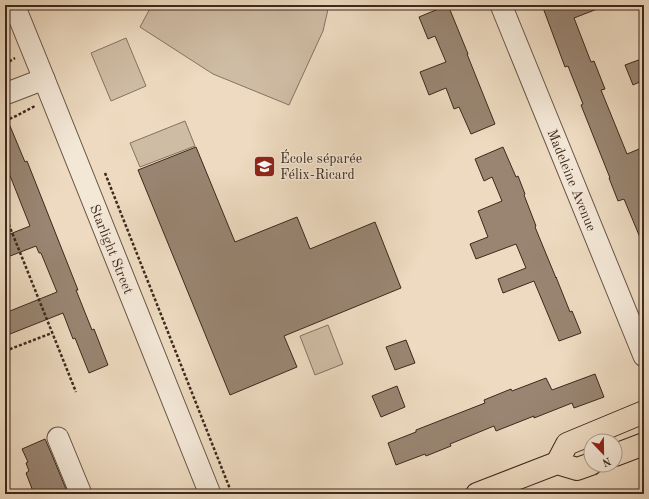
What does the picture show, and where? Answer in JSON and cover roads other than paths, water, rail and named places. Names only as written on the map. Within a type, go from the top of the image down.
[{"type":"main road","points":[[557,463],[567,444],[644,412]]},
{"type":"main road","points":[[623,452],[644,444]]},
{"type":"main road","points":[[477,494],[557,463],[577,469],[583,467]]},
{"type":"street","name":"Starlight Street","points":[[14,5],[210,494]]},
{"type":"street","name":"Madeleine Avenue","points":[[501,5],[644,356]]},
{"type":"street","points":[[5,94],[44,79]]},
{"type":"street","points":[[58,438],[81,494]]},
{"type":"place","name":"École séparée Félix-Ricard","points":[[265,166]]}]
